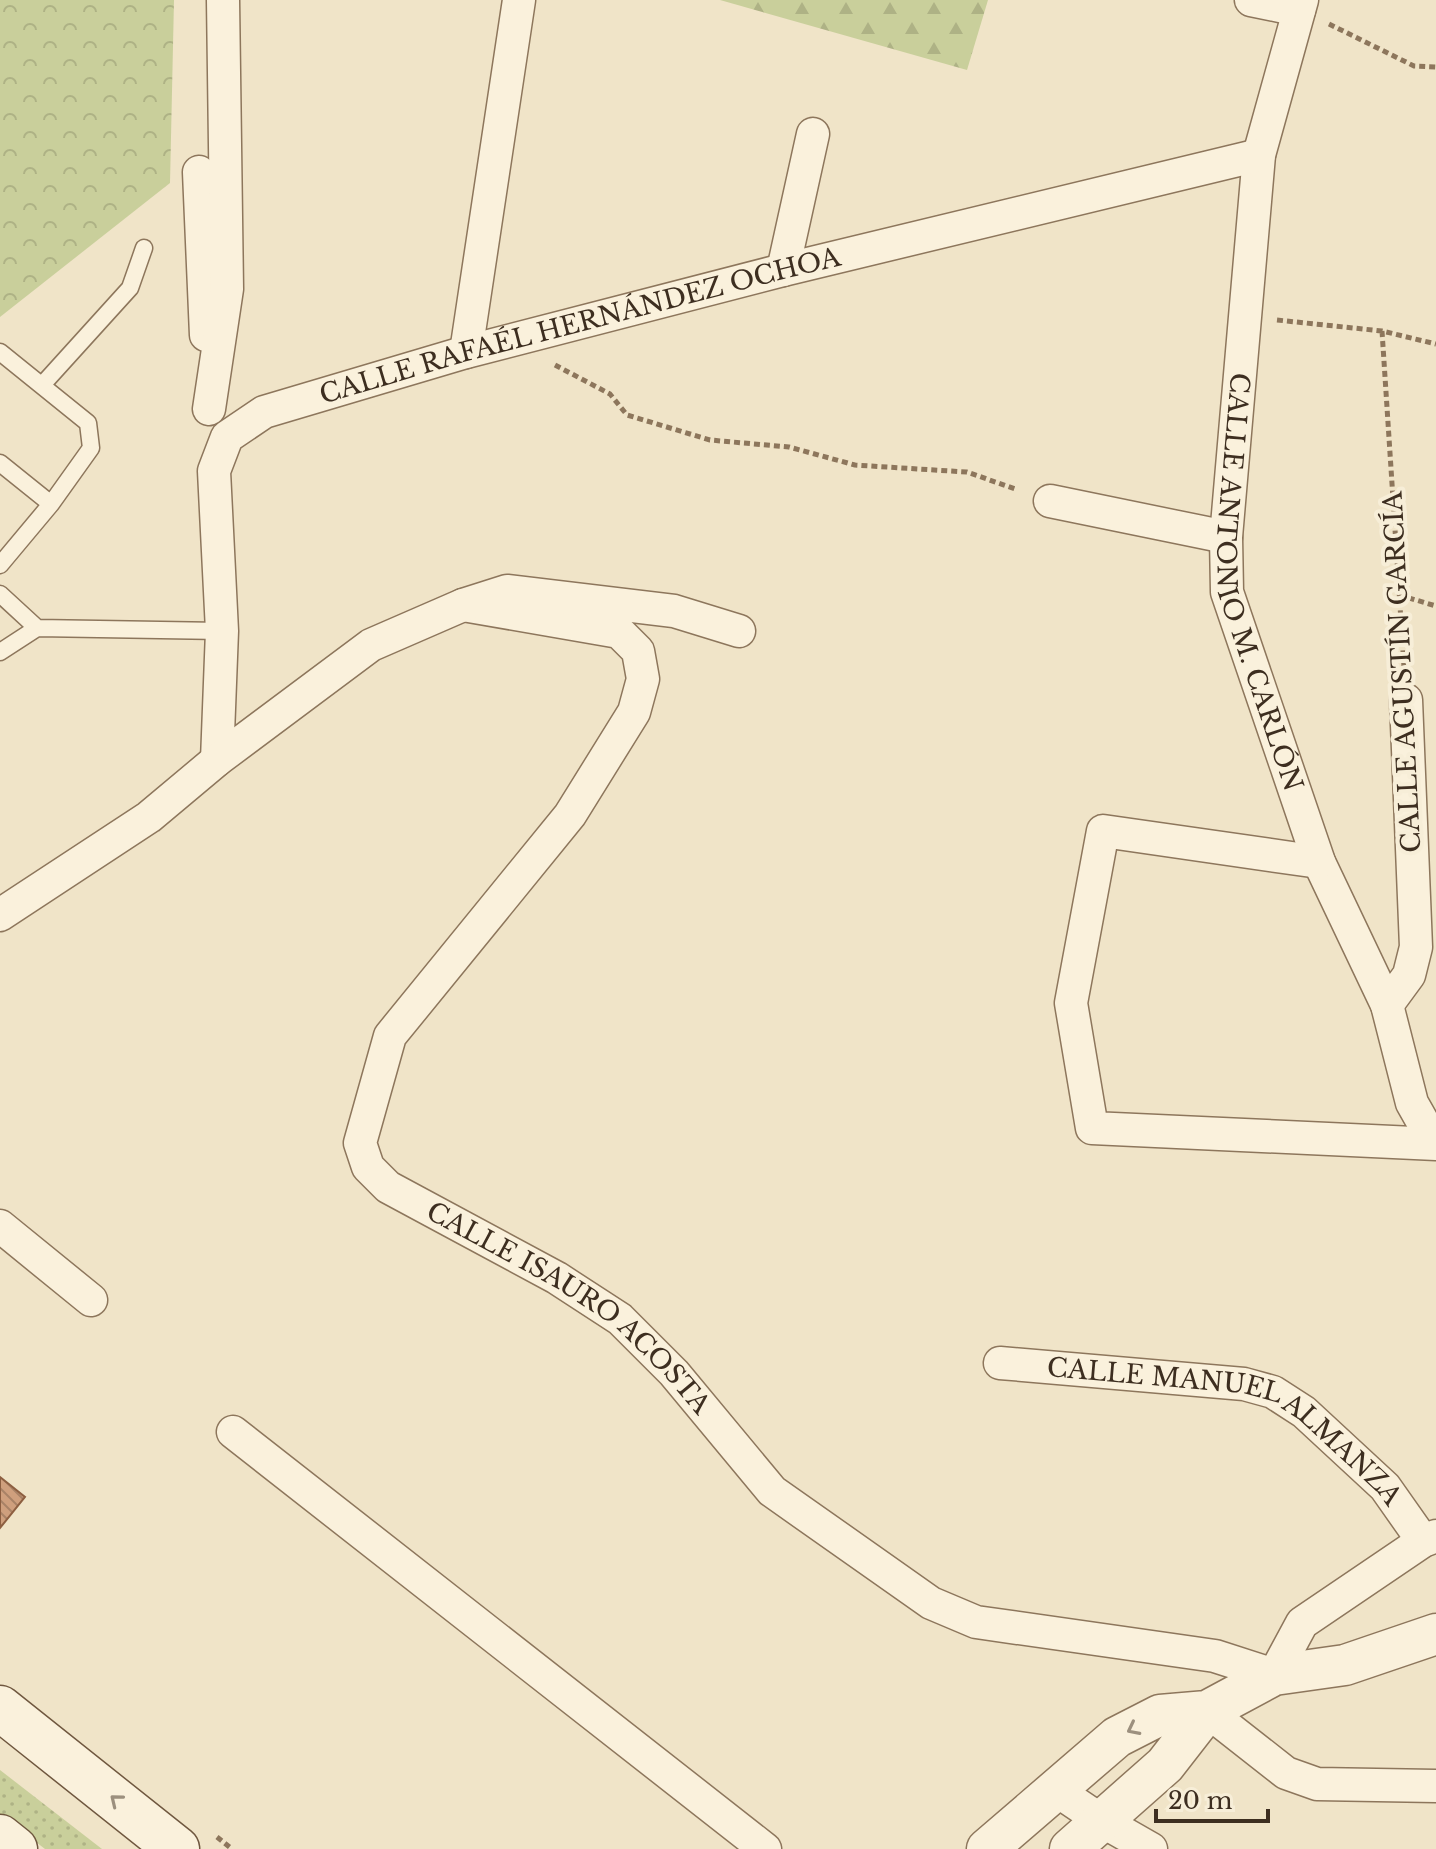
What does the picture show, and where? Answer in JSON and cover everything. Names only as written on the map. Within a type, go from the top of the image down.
[{"type":"main road","points":[[0,1708],[177,1849]]},
{"type":"main road","points":[[0,1837],[15,1849]]},
{"type":"street","points":[[209,409],[227,289],[223,0]]},
{"type":"street","points":[[466,352],[519,0]]},
{"type":"street","points":[[1251,0],[1300,5]]},
{"type":"street","name":"CALLE ANTONIO M. CARLÓN","points":[[1300,5],[1259,155],[1226,537],[1227,592],[1319,862],[1387,1005],[1412,1103],[1425,1126],[1436,1137]]},
{"type":"street","points":[[783,270],[813,134]]},
{"type":"street","name":"CALLE RAFAÉL HERNÁNDEZ OCHOA","points":[[227,437],[264,412],[466,352],[783,270],[1259,155]]},
{"type":"street","points":[[199,172],[209,409],[227,437],[214,471],[222,631],[217,760]]},
{"type":"street","points":[[1050,501],[1226,537]]},
{"type":"street","points":[[0,915],[149,817],[217,760],[371,645],[463,605],[507,591],[674,611],[739,631]]},
{"type":"street","name":"CALLE ISAURO ACOSTA","points":[[463,605],[619,632],[638,651],[643,679],[634,712],[570,815],[390,1036],[360,1143],[368,1167],[388,1187],[557,1278],[620,1319],[674,1373],[772,1491],[931,1603],[976,1622],[1215,1656],[1274,1675]]},
{"type":"street","name":"CALLE AGUSTÍN GARCÍA","points":[[1387,1005],[1409,975],[1416,947],[1406,700]]},
{"type":"street","points":[[1319,862],[1103,831],[1071,1003],[1092,1128],[1436,1144]]},
{"type":"street","points":[[0,1226],[91,1300]]},
{"type":"street","name":"CALLE MANUEL ALMANZA","points":[[1000,1363],[1244,1384],[1273,1392],[1304,1412],[1385,1487],[1430,1538]]},
{"type":"street","points":[[233,1432],[765,1849]]},
{"type":"street","points":[[1274,1675],[1302,1623],[1430,1538]]},
{"type":"street","points":[[987,1849],[1117,1737],[1160,1715],[1207,1711],[1274,1675],[1345,1665],[1436,1634]]},
{"type":"street","points":[[1207,1711],[1286,1773],[1317,1784],[1436,1786]]},
{"type":"street","points":[[1070,1849],[1165,1765],[1207,1711]]},
{"type":"street","points":[[1056,1790],[1151,1849]]},
{"type":"lane","points":[[43,384],[130,288],[144,248]]},
{"type":"lane","points":[[0,352],[88,423],[91,448],[51,504],[0,565]]},
{"type":"lane","points":[[0,463],[51,504]]},
{"type":"lane","points":[[0,594],[37,628]]},
{"type":"lane","points":[[0,652],[37,628],[222,631]]},
{"type":"path","points":[[1300,5],[1414,66],[1436,67]]},
{"type":"path","points":[[1244,317],[1382,331],[1436,344]]},
{"type":"path","name":"CALLE AGUSTÍN GARCÍA","points":[[1382,331],[1406,700]]},
{"type":"path","points":[[512,342],[610,394],[627,415],[710,440],[789,447],[855,465],[967,472],[1050,501]]},
{"type":"path","points":[[1399,595],[1436,606]]},
{"type":"green space","points":[[0,0],[174,0],[170,183],[0,317]]},
{"type":"green space","points":[[720,0],[988,0],[967,70]]},
{"type":"green space","points":[[0,1770],[102,1849],[45,1849],[0,1814]]},
{"type":"building","points":[[0,1477],[25,1497],[0,1528]]}]
